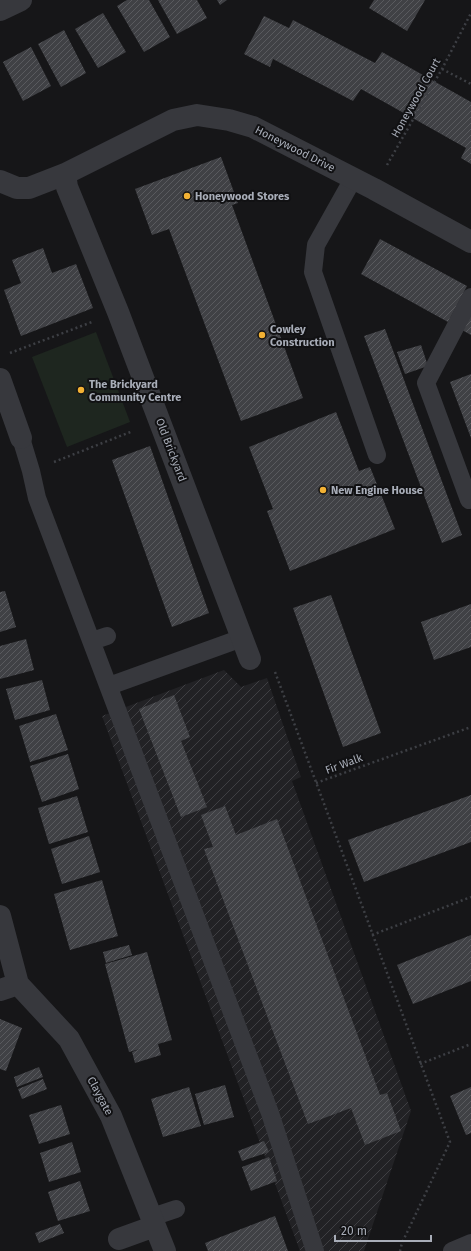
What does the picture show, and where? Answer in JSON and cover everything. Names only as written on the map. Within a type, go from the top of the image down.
[{"type":"street","points":[[0,10],[21,0]]},
{"type":"street","name":"Honeywood Drive","points":[[0,181],[18,188],[30,188],[66,174],[173,120],[197,115],[229,120],[253,127],[374,189],[471,242]]},
{"type":"street","name":"Old Brickyard","points":[[66,174],[67,187],[118,312],[250,659]]},
{"type":"street","points":[[0,379],[21,438]]},
{"type":"street","name":"Claygate","points":[[0,916],[9,987],[70,1039],[111,1116],[165,1251]]},
{"type":"street","points":[[119,1239],[153,1222]]},
{"type":"lane","points":[[353,179],[316,244],[313,272],[377,455]]},
{"type":"lane","points":[[469,500],[426,383],[471,298]]},
{"type":"lane","points":[[21,438],[38,498],[99,638],[109,686],[270,1113],[315,1251]]},
{"type":"lane","points":[[109,686],[242,638]]},
{"type":"lane","points":[[153,1222],[176,1209]]},
{"type":"lane","points":[[452,1251],[471,1243]]},
{"type":"path","name":"Honeywood Court","points":[[374,189],[442,69],[471,13]]},
{"type":"path","points":[[442,69],[471,84]]},
{"type":"path","points":[[7,355],[118,312]]},
{"type":"path","points":[[31,471],[159,420]]},
{"type":"path","name":"Fir Walk","points":[[250,659],[272,665],[316,783],[471,727]]},
{"type":"path","points":[[316,783],[450,1142],[402,1243],[400,1251]]},
{"type":"path","points":[[372,935],[471,897]]},
{"type":"path","points":[[420,1064],[471,1044]]},
{"type":"shaded area","name":"The Brickyard Community Centre","points":[[96,332],[130,422],[67,447],[32,357]]},
{"type":"shaded area","points":[[224,670],[241,687],[267,678],[301,777],[292,781],[411,1111],[364,1251],[300,1251],[102,716]]},
{"type":"building","points":[[127,0],[149,0],[170,37],[144,52],[117,6]]},
{"type":"building","points":[[158,0],[197,0],[207,18],[177,34]]},
{"type":"building","points":[[217,0],[227,0],[220,5]]},
{"type":"building","points":[[374,0],[425,0],[407,31],[369,8]]},
{"type":"building","points":[[103,13],[126,52],[98,68],[75,29]]},
{"type":"building","points":[[264,16],[289,28],[293,20],[375,63],[382,52],[471,102],[471,164],[461,158],[466,148],[361,89],[353,101],[273,59],[270,67],[244,54]]},
{"type":"building","points":[[64,30],[86,73],[61,87],[38,44]]},
{"type":"building","points":[[31,47],[51,86],[23,101],[3,62]]},
{"type":"building","points":[[221,157],[238,203],[232,205],[303,398],[241,421],[169,229],[152,235],[135,189]]},
{"type":"building","points":[[380,239],[467,286],[448,322],[361,274]]},
{"type":"building","points":[[43,248],[52,273],[76,264],[93,308],[21,336],[4,290],[21,283],[12,260]]},
{"type":"building","points":[[471,314],[471,335],[462,330]]},
{"type":"building","points":[[385,329],[462,535],[442,543],[364,336]]},
{"type":"building","points":[[421,345],[428,366],[405,374],[397,352]]},
{"type":"building","points":[[471,374],[471,438],[450,382]]},
{"type":"building","name":"New Engine House","points":[[336,412],[359,471],[370,467],[395,529],[290,571],[267,511],[273,509],[249,447]]},
{"type":"building","points":[[150,446],[209,613],[172,627],[112,460]]},
{"type":"building","points":[[5,591],[16,627],[0,632],[0,592]]},
{"type":"building","points":[[331,595],[381,733],[343,747],[293,608]]},
{"type":"building","points":[[471,604],[471,647],[434,660],[421,622]]},
{"type":"building","points":[[26,639],[34,670],[0,679],[0,646]]},
{"type":"building","points":[[42,680],[50,710],[15,720],[6,689]]},
{"type":"building","points":[[174,695],[190,737],[181,741],[207,807],[181,817],[139,709]]},
{"type":"building","points":[[56,714],[68,750],[30,762],[19,726]]},
{"type":"building","points":[[68,754],[79,789],[42,802],[30,766]]},
{"type":"building","points":[[471,795],[471,842],[364,882],[348,840]]},
{"type":"building","points":[[77,796],[88,832],[49,844],[38,808]]},
{"type":"building","points":[[225,806],[236,835],[277,819],[380,1095],[387,1093],[401,1131],[365,1145],[351,1108],[308,1124],[204,849],[213,847],[201,815]]},
{"type":"building","points":[[89,836],[100,872],[62,884],[51,849]]},
{"type":"building","points":[[102,880],[118,936],[70,950],[54,894]]},
{"type":"building","points":[[471,935],[471,981],[413,1004],[397,965]]},
{"type":"building","points":[[129,945],[132,955],[106,963],[103,952]]},
{"type":"building","points":[[147,952],[172,1040],[158,1044],[161,1055],[135,1063],[132,1052],[140,1049],[129,1052],[105,964]]},
{"type":"building","points":[[0,1019],[22,1028],[6,1071],[0,1069]]},
{"type":"building","points":[[39,1067],[43,1077],[17,1087],[14,1077]]},
{"type":"building","points":[[43,1079],[47,1089],[22,1099],[18,1089]]},
{"type":"building","points":[[225,1085],[234,1117],[204,1125],[195,1094]]},
{"type":"building","points":[[189,1087],[201,1126],[163,1137],[151,1099]]},
{"type":"building","points":[[471,1087],[471,1133],[466,1135],[450,1096]]},
{"type":"building","points":[[61,1105],[70,1134],[39,1144],[29,1115]]},
{"type":"building","points":[[264,1141],[269,1152],[242,1161],[238,1151]]},
{"type":"building","points":[[72,1142],[81,1172],[49,1182],[40,1153]]},
{"type":"building","points":[[269,1157],[277,1181],[251,1191],[242,1167]]},
{"type":"building","points":[[80,1181],[90,1211],[58,1221],[48,1192]]},
{"type":"building","points":[[275,1216],[288,1251],[208,1251],[205,1243]]},
{"type":"building","points":[[60,1224],[64,1233],[39,1243],[35,1233]]},
{"type":"place","name":"Honeywood Stores","points":[[187,196]]},
{"type":"place","name":"Cowley Construction","points":[[262,335]]},
{"type":"place","name":"The Brickyard Community Centre","points":[[81,390]]},
{"type":"place","name":"New Engine House","points":[[323,490]]}]
